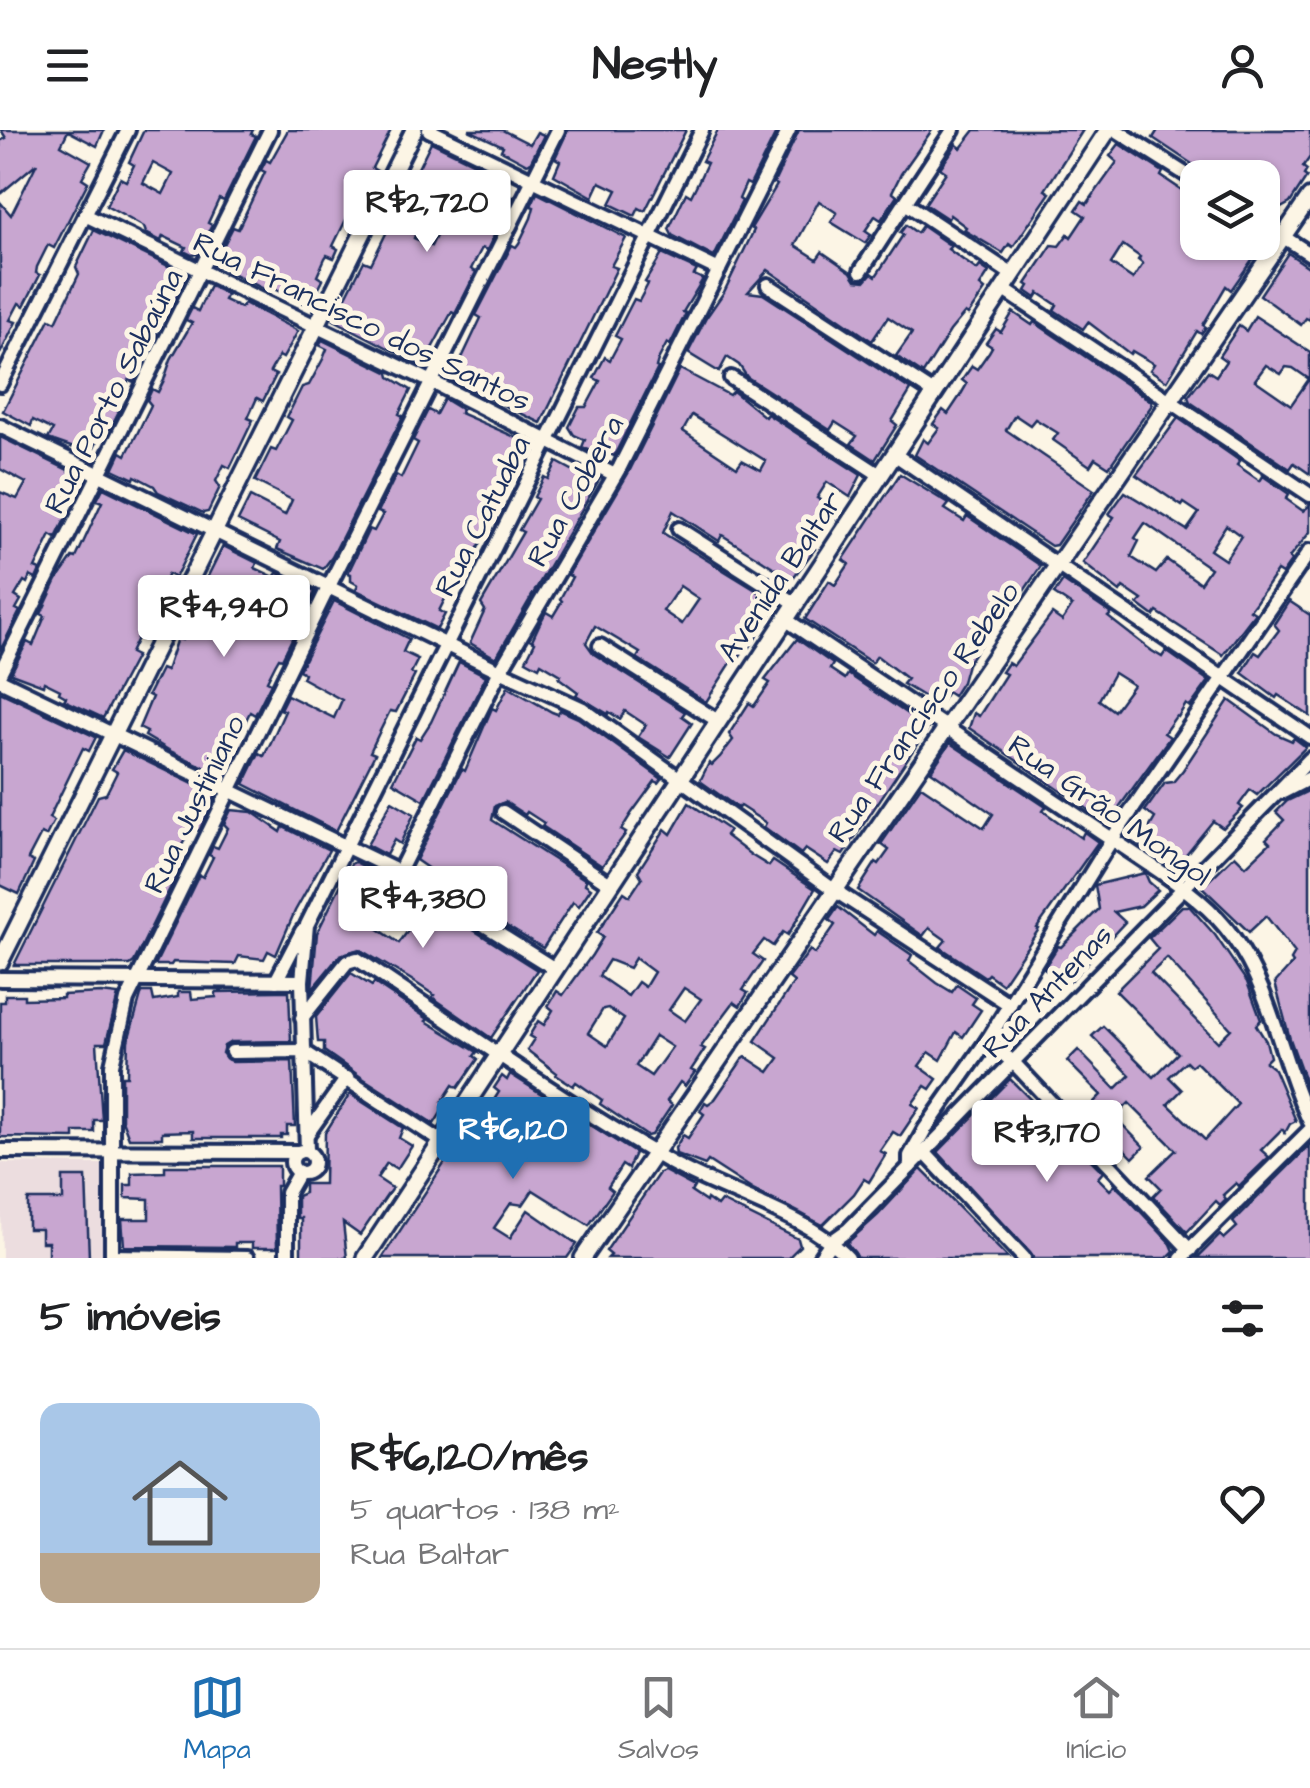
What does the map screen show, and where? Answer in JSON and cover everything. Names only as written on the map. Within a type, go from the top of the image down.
[{"type":"street","points":[[0,384],[128,130]]},
{"type":"street","name":"Rua Porto Sabaúna","points":[[0,676],[270,130]]},
{"type":"street","points":[[0,962],[414,130]]},
{"type":"street","points":[[429,130],[719,270]]},
{"type":"street","name":"Rua Justiniano","points":[[112,1257],[114,1046],[136,978],[558,130]]},
{"type":"street","name":"Rua Catuaba","points":[[276,981],[702,130]]},
{"type":"street","name":"Rua Cobera","points":[[399,872],[500,670],[615,475],[789,130]]},
{"type":"street","points":[[861,271],[953,130]]},
{"type":"street","name":"Avenida Baltar","points":[[365,1258],[1108,130]]},
{"type":"street","points":[[1116,130],[1180,171]]},
{"type":"street","name":"Rua Francisco Rebelo","points":[[584,1258],[1310,197]]},
{"type":"street","points":[[905,203],[1013,275]]},
{"type":"street","name":"Rua Francisco dos Santos","points":[[85,215],[615,475]]},
{"type":"street","points":[[1280,234],[1310,254]]},
{"type":"street","points":[[768,284],[934,394]]},
{"type":"street","points":[[1003,290],[1310,496]]},
{"type":"street","points":[[731,378],[880,475]]},
{"type":"street","points":[[0,426],[583,709],[834,890],[1010,1005]]},
{"type":"street","points":[[894,454],[1310,737]]},
{"type":"street","points":[[679,530],[795,603]]},
{"type":"street","points":[[910,1166],[910,1156],[925,1129],[1010,1005],[1112,839],[1310,550]]},
{"type":"street","name":"Rua Grão Mongol","points":[[785,619],[1182,887],[1215,915],[1247,958],[1310,1122]]},
{"type":"street","points":[[600,646],[718,720]]},
{"type":"street","points":[[0,676],[112,735],[399,872],[554,969]]},
{"type":"street","name":"Rua Antenas","points":[[820,1258],[1310,759]]},
{"type":"street","name":"Rua Antenas","points":[[1268,800],[1310,778]]},
{"type":"street","points":[[503,812],[610,884]]},
{"type":"street","name":"Rua Catuaba","points":[[303,1151],[308,1134],[302,1018],[307,925]]},
{"type":"street","points":[[302,1018],[347,962],[356,959],[655,1154],[832,1242],[848,1258]]},
{"type":"street","points":[[0,979],[302,982]]},
{"type":"street","points":[[987,1040],[1013,1062],[1186,1254],[1310,1130]]},
{"type":"street","points":[[232,1052],[303,1050],[442,1141]]},
{"type":"street","points":[[308,1134],[347,1078]]},
{"type":"street","points":[[0,1151],[267,1151],[303,1151],[313,1157],[314,1166],[308,1172],[296,1169],[267,1151]]},
{"type":"street","points":[[287,1258],[287,1193],[296,1169],[292,1160],[303,1151]]},
{"type":"street","points":[[924,1152],[1024,1258]]},
{"type":"street","points":[[112,1257],[247,1258]]},
{"type":"shaded area","points":[[0,1163],[103,1164],[104,1258],[2,1258]]},
{"type":"building","points":[[1,130],[104,130],[97,146],[68,131],[61,145],[91,162],[82,178],[88,182],[54,248],[48,245],[37,267],[36,273],[40,275],[24,306],[19,303],[10,320],[16,322],[0,354],[0,202],[11,215],[37,163],[0,194],[0,141],[6,138]]},
{"type":"building","points":[[144,130],[253,130],[251,134],[256,136],[224,201],[219,199],[208,223],[212,225],[197,254],[184,251],[186,247],[163,236],[161,241],[106,206],[120,178],[126,181],[134,165],[129,162]],"holes":[[[153,163],[173,174],[163,194],[143,183]]]},
{"type":"building","points":[[288,130],[391,130],[372,168],[377,171],[369,186],[364,183],[333,246],[338,249],[334,258],[325,258],[317,276],[323,280],[316,294],[310,292],[304,303],[268,286],[266,290],[214,264],[233,227],[238,229],[265,172],[261,170],[266,160],[270,162]]},
{"type":"building","points":[[469,130],[502,130],[530,144],[537,132],[544,135],[527,164],[501,150],[503,146]]},
{"type":"building","points":[[568,130],[686,130],[645,211],[639,208],[635,216],[610,204],[617,190],[600,182],[593,197],[554,175],[560,161],[555,158]]},
{"type":"building","points":[[718,130],[776,133],[750,185],[746,183],[739,199],[742,201],[714,257],[672,235],[669,229],[686,193],[691,196],[698,182],[707,163],[702,161]]},
{"type":"building","points":[[799,130],[932,130],[901,174],[892,192],[897,196],[881,220],[875,216],[865,231],[871,235],[865,243],[831,222],[837,213],[819,201],[795,245],[817,259],[822,252],[856,280],[865,281],[872,273],[876,276],[906,225],[917,233],[922,226],[977,270],[980,266],[989,272],[980,286],[985,290],[968,315],[965,313],[950,331],[923,374],[896,356],[912,333],[888,317],[872,341],[768,270],[748,292],[763,294],[911,390],[892,421],[897,425],[875,460],[851,444],[857,436],[835,422],[830,430],[747,377],[727,357],[719,372],[688,353],[724,292],[754,230],[751,228],[777,185],[774,183]]},
{"type":"building","points":[[975,130],[1083,130],[1045,190],[1050,193],[1013,247],[1009,244],[1003,253],[964,230],[966,227],[950,215],[948,219],[925,204],[946,172],[940,168],[956,144],[961,148]]},
{"type":"building","points":[[1158,130],[1310,130],[1310,157],[1303,167],[1307,177],[1290,203],[1280,208],[1280,160],[1186,160],[1153,138]]},
{"type":"building","points":[[431,142],[509,180],[503,192],[513,197],[487,250],[482,248],[471,269],[476,272],[425,367],[334,320],[364,261],[371,264]],"holes":[[[423,214],[442,224],[431,246],[414,238]]]},
{"type":"building","points":[[1119,144],[1163,172],[1161,176],[1180,189],[1180,260],[1252,260],[1231,290],[1226,286],[1203,325],[1206,327],[1201,334],[1197,331],[1167,381],[1150,370],[1154,364],[1132,351],[1130,354],[1088,322],[1083,329],[1054,310],[1057,305],[1039,293],[1036,298],[1026,291],[1026,284],[1052,245],[1059,246],[1068,234],[1071,237],[1085,216],[1076,210],[1082,201],[1087,204],[1117,162],[1110,156]],"holes":[[[1123,245],[1140,257],[1138,260],[1143,264],[1133,279],[1111,264]]]},
{"type":"building","points":[[537,193],[626,238],[611,266],[617,268],[541,423],[445,377],[452,363],[458,366],[462,358],[481,318],[476,315],[512,245],[516,247],[519,243]]},
{"type":"building","points":[[94,230],[187,275],[166,318],[161,316],[153,331],[158,334],[134,382],[129,380],[110,429],[100,424],[91,454],[48,439],[53,430],[33,420],[31,426],[3,411],[50,319],[56,322]]},
{"type":"building","points":[[1288,253],[1310,268],[1310,320],[1306,318],[1301,325],[1260,295]]},
{"type":"building","points":[[662,254],[697,270],[694,275],[703,279],[683,312],[686,313],[670,345],[667,343],[658,360],[658,368],[614,456],[594,446],[591,451],[582,447],[585,440],[574,435],[569,427],[600,381],[594,378],[605,357],[610,360],[621,339],[615,336],[634,299],[639,301]]},
{"type":"building","points":[[210,286],[227,294],[224,300],[241,308],[244,303],[298,331],[270,372],[276,375],[263,401],[257,398],[248,418],[253,420],[230,468],[224,465],[216,481],[220,487],[208,512],[203,513],[158,492],[135,476],[134,479],[113,469],[121,452],[126,455],[151,405],[147,400],[152,389],[158,392],[192,323],[186,320],[192,308],[198,311]]},
{"type":"building","points":[[1013,312],[1032,325],[1034,322],[1152,405],[1109,467],[1095,458],[1090,466],[1053,440],[1058,433],[1035,419],[1030,425],[1015,415],[1006,430],[1094,490],[1056,545],[1051,546],[915,455],[923,439],[928,443],[939,428],[933,424],[943,410],[948,414],[960,396],[967,384],[962,380],[972,366],[977,369],[989,352],[992,347],[986,343],[996,329],[1001,332]]},
{"type":"building","points":[[1255,316],[1310,352],[1310,474],[1294,463],[1290,469],[1190,402],[1188,397],[1208,371],[1216,376],[1226,361],[1219,356],[1239,326],[1246,331]],"holes":[[[1266,365],[1281,374],[1286,367],[1293,368],[1309,379],[1291,405],[1255,380]]]},
{"type":"building","points":[[322,340],[389,373],[411,390],[399,414],[403,416],[323,569],[277,549],[280,542],[238,521],[250,497],[285,515],[292,500],[255,481],[292,420],[287,417],[302,387],[309,385],[323,359],[327,349],[319,345]]},
{"type":"building","points":[[680,369],[729,395],[733,391],[765,417],[767,414],[861,475],[850,497],[827,482],[817,498],[839,512],[832,522],[827,518],[809,545],[815,549],[792,579],[722,535],[719,541],[673,511],[663,533],[777,603],[750,647],[747,645],[737,660],[734,658],[706,702],[637,658],[640,653],[595,626],[586,643],[594,654],[685,712],[682,716],[692,723],[670,757],[638,737],[646,725],[625,711],[620,719],[608,714],[576,695],[578,692],[559,678],[561,675],[541,663],[539,667],[526,660],[546,612],[553,616],[562,601],[572,577],[568,575],[629,472]],"holes":[[[692,415],[766,461],[761,470],[742,460],[737,467],[683,431]],[[680,586],[699,599],[682,624],[663,611]]]},
{"type":"building","points":[[444,399],[462,410],[460,413],[524,441],[499,491],[505,494],[469,566],[463,563],[439,611],[445,614],[437,629],[356,590],[358,585],[348,573],[369,529],[374,531],[383,514],[378,512],[396,475],[401,478],[428,410],[436,414]]},
{"type":"building","points":[[1178,418],[1240,461],[1237,465],[1260,481],[1263,476],[1289,494],[1286,499],[1303,511],[1310,505],[1310,532],[1289,558],[1292,560],[1282,574],[1277,571],[1250,610],[1255,613],[1223,655],[1157,612],[1154,616],[1138,604],[1142,600],[1123,587],[1120,592],[1083,563],[1114,517],[1109,514],[1125,492],[1187,530],[1199,513],[1136,475]],"holes":[[[1145,523],[1210,568],[1200,583],[1167,560],[1156,573],[1131,557],[1139,541],[1135,538]],[[1226,525],[1241,536],[1225,560],[1210,550]]]},
{"type":"building","points":[[0,437],[80,476],[64,508],[69,511],[56,538],[51,535],[35,568],[40,570],[36,579],[30,576],[15,596],[21,600],[16,609],[20,611],[0,651],[0,492],[17,499],[26,483],[0,469]]},
{"type":"building","points":[[557,462],[587,478],[590,473],[600,478],[496,658],[470,643],[485,610],[481,604],[523,532],[519,530],[537,499],[534,497],[544,477],[548,479]]},
{"type":"building","points":[[900,474],[949,504],[945,509],[964,521],[967,516],[1041,566],[1024,591],[1019,587],[967,664],[953,696],[947,692],[938,705],[903,684],[907,679],[877,656],[872,663],[805,619],[829,581],[835,585],[849,564],[843,560]]},
{"type":"building","points":[[103,488],[197,534],[175,578],[168,574],[151,609],[158,611],[147,633],[141,630],[130,653],[136,656],[103,718],[64,700],[60,690],[44,682],[43,685],[11,673],[27,642],[33,645],[45,616],[41,614],[57,580],[76,558],[102,502],[97,500]]},
{"type":"building","points":[[223,546],[257,563],[255,568],[274,577],[277,573],[315,592],[267,681],[271,683],[255,715],[250,712],[222,758],[231,762],[227,772],[216,766],[213,771],[172,752],[139,728],[152,697],[148,695],[161,669],[166,671],[177,638],[182,640],[202,600],[197,598]]},
{"type":"building","points":[[1063,581],[1111,614],[1108,617],[1152,651],[1162,657],[1166,651],[1209,681],[1190,707],[1186,704],[1176,716],[1164,733],[1170,737],[1112,817],[1094,805],[1090,811],[1082,805],[1086,800],[1071,790],[1067,795],[969,728],[974,713],[979,716],[1006,674],[1002,672],[1008,663],[1013,666],[1052,614],[1062,621],[1072,606],[1054,594]],"holes":[[[1114,673],[1133,685],[1114,711],[1099,700]]]},
{"type":"building","points":[[334,601],[409,639],[403,652],[418,659],[411,673],[415,675],[396,712],[390,711],[370,752],[375,754],[336,831],[244,784],[259,753],[264,756],[271,742],[285,711],[280,709],[287,695],[334,718],[342,700],[302,678],[304,673],[299,670]]},
{"type":"building","points":[[1289,601],[1310,615],[1310,716],[1242,673],[1255,652],[1260,655],[1279,630],[1274,624]]},
{"type":"building","points":[[797,639],[833,664],[830,669],[845,679],[848,674],[928,728],[843,855],[837,852],[828,864],[805,849],[801,854],[764,827],[766,823],[700,781],[709,763],[712,765],[733,740],[729,734],[749,703],[754,706],[770,683],[765,680]]},
{"type":"building","points":[[459,662],[486,676],[424,800],[393,782],[416,737],[420,739],[431,722]]},
{"type":"building","points":[[508,687],[552,712],[557,714],[560,710],[578,718],[662,779],[659,783],[655,781],[631,814],[621,830],[626,833],[602,866],[527,812],[525,815],[505,802],[495,806],[492,820],[586,880],[591,888],[579,906],[573,902],[543,948],[471,905],[474,901],[451,885],[448,889],[436,881],[439,876],[416,860],[462,769],[465,771],[492,708],[496,710]]},
{"type":"building","points":[[0,692],[96,737],[89,751],[83,748],[49,818],[54,821],[46,836],[41,834],[28,859],[34,862],[19,894],[0,885]]},
{"type":"building","points":[[1229,700],[1276,734],[1292,741],[1294,738],[1306,747],[1257,795],[1250,790],[1239,805],[1243,808],[1223,828],[1213,821],[1183,858],[1171,865],[1162,859],[1165,854],[1151,844],[1147,849],[1140,844],[1155,818],[1145,811],[1165,783],[1173,782],[1183,770]]},
{"type":"building","points":[[950,743],[1046,807],[1043,811],[1081,838],[1084,832],[1098,842],[1002,984],[940,947],[946,940],[929,928],[923,936],[858,890],[889,850],[881,844],[921,786],[984,828],[993,814],[931,771]]},
{"type":"building","points":[[123,750],[216,795],[199,831],[193,828],[183,843],[175,863],[181,866],[134,962],[14,965],[98,796],[106,794],[117,772],[112,769]]},
{"type":"building","points":[[1310,790],[1310,1095],[1275,983],[1293,963],[1295,953],[1266,916],[1249,932],[1202,887],[1235,855],[1246,866],[1270,843],[1266,839],[1284,820],[1276,812],[1287,801]]},
{"type":"building","points":[[392,801],[414,814],[400,844],[394,840],[386,855],[367,845]]},
{"type":"building","points":[[689,803],[729,830],[725,835],[751,855],[769,866],[773,861],[815,889],[788,935],[783,932],[773,946],[764,940],[753,954],[763,961],[743,990],[748,993],[740,1006],[734,1002],[713,1030],[691,1070],[695,1072],[685,1086],[680,1082],[667,1101],[672,1105],[652,1135],[647,1136],[576,1082],[573,1086],[556,1075],[527,1050],[534,1039],[529,1036],[538,1021],[544,1025],[553,1010],[548,1006],[557,991],[563,995],[603,937],[597,933],[624,892],[630,896],[642,878],[638,871],[665,829],[671,834]],"holes":[[[635,958],[654,972],[645,987],[638,982],[628,996],[599,976],[609,960],[629,968]],[[684,988],[701,999],[685,1021],[669,1010]],[[608,1008],[624,1019],[607,1046],[588,1033],[603,1009]],[[655,1036],[672,1047],[651,1076],[636,1066]]]},
{"type":"building","points":[[231,810],[252,812],[281,832],[283,827],[329,850],[276,955],[268,951],[264,959],[239,956],[235,964],[155,965],[199,875],[203,877],[213,857],[209,855],[213,846],[218,848],[228,828],[224,824]]},
{"type":"building","points":[[355,862],[403,890],[374,926],[399,943],[429,902],[537,970],[491,1038],[434,995],[359,949],[340,955],[312,989],[317,933]]},
{"type":"building","points":[[1145,873],[1158,890],[1141,906],[1114,912],[1125,922],[1072,979],[1066,984],[1044,968],[1058,946],[1099,909],[1095,885]]},
{"type":"building","points":[[1182,906],[1189,906],[1215,935],[1247,982],[1261,1020],[1256,1025],[1270,1057],[1265,1062],[1274,1069],[1296,1121],[1261,1150],[1269,1157],[1239,1186],[1236,1183],[1223,1195],[1226,1199],[1220,1205],[1216,1201],[1187,1232],[1153,1196],[1161,1188],[1149,1176],[1176,1150],[1129,1103],[1115,1117],[1144,1147],[1133,1158],[1086,1110],[1101,1095],[1067,1061],[1078,1050],[1116,1089],[1130,1075],[1092,1036],[1103,1026],[1154,1077],[1178,1053],[1116,991],[1158,949],[1149,938]],"holes":[[[1167,958],[1231,1029],[1218,1042],[1151,973]],[[1186,1061],[1191,1066],[1196,1062],[1238,1104],[1205,1140],[1168,1104],[1182,1090],[1169,1077]]]},
{"type":"building","points":[[838,907],[874,935],[877,931],[912,955],[909,961],[937,983],[952,992],[957,985],[976,998],[972,1004],[981,1010],[963,1037],[956,1032],[941,1060],[929,1052],[919,1066],[937,1079],[930,1089],[925,1086],[912,1104],[919,1108],[900,1136],[893,1132],[880,1151],[886,1154],[869,1182],[864,1179],[823,1225],[753,1190],[708,1161],[705,1165],[676,1154],[675,1148],[683,1135],[688,1138],[704,1114],[700,1111],[705,1102],[715,1099],[742,1060],[746,1057],[769,1072],[779,1058],[755,1041],[794,982],[789,978],[810,950],[815,954],[835,925],[829,920]]},
{"type":"building","points":[[351,973],[372,986],[374,983],[477,1052],[474,1056],[478,1059],[458,1088],[453,1085],[434,1124],[324,1051],[324,1042],[318,1042],[316,1017]]},
{"type":"building","points":[[289,991],[291,1041],[231,1042],[222,1053],[232,1062],[292,1061],[295,1126],[287,1126],[287,1135],[193,1138],[193,1131],[162,1132],[162,1138],[129,1138],[122,1120],[122,1076],[127,1076],[128,1041],[142,992],[152,992],[154,1001],[178,997],[178,992],[191,992],[192,999],[216,997],[216,992]]},
{"type":"building","points":[[5,995],[24,995],[24,999],[118,995],[106,1043],[97,1043],[102,1120],[94,1120],[94,1132],[74,1132],[74,1138],[0,1137],[0,1002],[5,1002]]},
{"type":"building","points":[[510,1074],[635,1153],[628,1169],[622,1165],[608,1187],[613,1191],[589,1225],[533,1190],[523,1205],[511,1203],[494,1228],[510,1238],[528,1210],[577,1244],[567,1258],[382,1258],[463,1135],[468,1138],[487,1111],[499,1092],[494,1088],[502,1076],[507,1080]]},
{"type":"building","points":[[1010,1079],[1103,1172],[1098,1178],[1110,1190],[1115,1185],[1171,1244],[1174,1251],[1167,1258],[1035,1258],[938,1152]]},
{"type":"building","points":[[350,1094],[403,1128],[399,1138],[412,1146],[397,1169],[387,1163],[377,1178],[392,1188],[360,1235],[343,1223],[347,1258],[301,1258],[297,1196],[304,1193],[304,1184],[324,1184],[325,1133]]},
{"type":"building","points":[[1310,1145],[1310,1258],[1197,1258],[1220,1235],[1224,1239],[1237,1227],[1233,1222]]},
{"type":"building","points":[[165,1166],[279,1166],[277,1248],[252,1248],[252,1243],[235,1243],[235,1247],[124,1246],[122,1219],[149,1219],[149,1199],[125,1198],[125,1185],[132,1185],[132,1173],[165,1172]]},
{"type":"building","points":[[921,1169],[1008,1258],[858,1258],[847,1243]]},
{"type":"building","points":[[664,1171],[694,1187],[691,1192],[706,1202],[707,1199],[717,1206],[721,1201],[798,1239],[800,1246],[788,1258],[608,1258],[611,1255],[606,1251]]},
{"type":"building","points":[[63,1177],[86,1177],[89,1258],[48,1258],[48,1242],[41,1242],[41,1229],[28,1229],[28,1200],[63,1200]]}]
